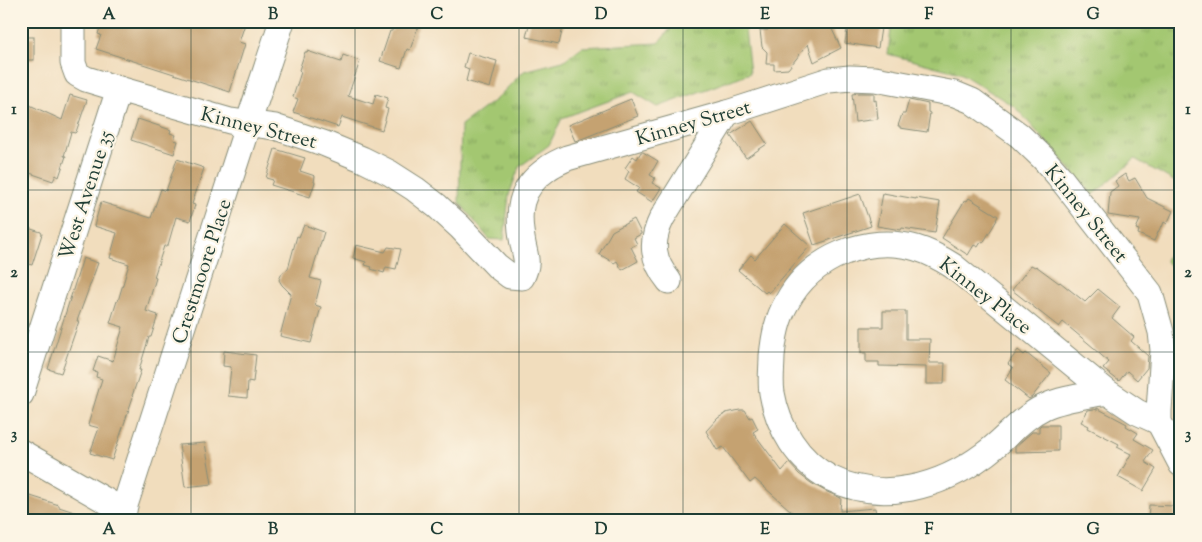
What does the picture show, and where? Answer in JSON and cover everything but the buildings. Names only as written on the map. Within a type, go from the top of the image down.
[{"type":"street","points":[[73,21],[73,63],[77,74],[86,79],[119,89]]},
{"type":"street","name":"Crestmoore Place","points":[[122,516],[282,21]]},
{"type":"street","name":"Kinney Street","points":[[119,89],[230,121],[275,127],[323,143],[362,159],[390,173],[415,189],[460,227],[497,266],[510,276],[522,277],[527,267],[520,229],[519,211],[524,194],[534,180],[548,168],[567,158],[727,113],[830,80],[874,78],[955,94],[972,101],[982,108],[1019,135],[1043,158],[1150,293],[1161,332],[1163,350],[1159,422]]},
{"type":"street","name":"West Avenue 35","points":[[21,394],[119,89]]},
{"type":"street","points":[[669,281],[661,271],[656,258],[654,245],[657,229],[727,113]]},
{"type":"street","name":"Kinney Place","points":[[1107,392],[1044,407],[1025,418],[986,454],[964,468],[937,480],[914,488],[872,491],[850,486],[829,477],[809,464],[793,446],[782,428],[775,409],[772,392],[771,372],[774,337],[787,300],[813,270],[830,258],[850,249],[871,244],[895,244],[916,248],[937,256],[953,266],[1107,392],[1137,412],[1159,422]]},
{"type":"street","points":[[1159,422],[1181,464]]},
{"type":"street","points":[[21,452],[122,516]]},
{"type":"green space","points":[[676,21],[759,21],[745,29],[750,73],[658,107],[633,92],[562,118],[549,145],[519,167],[509,195],[504,240],[489,239],[459,202],[461,125],[495,100],[524,71],[563,61],[582,47],[659,43]]},
{"type":"green space","points":[[892,21],[1181,21],[1181,185],[1135,159],[1093,195],[1015,107],[960,73],[888,54]]},
{"type":"green space","points":[[1181,235],[1181,279],[1165,260]]}]
